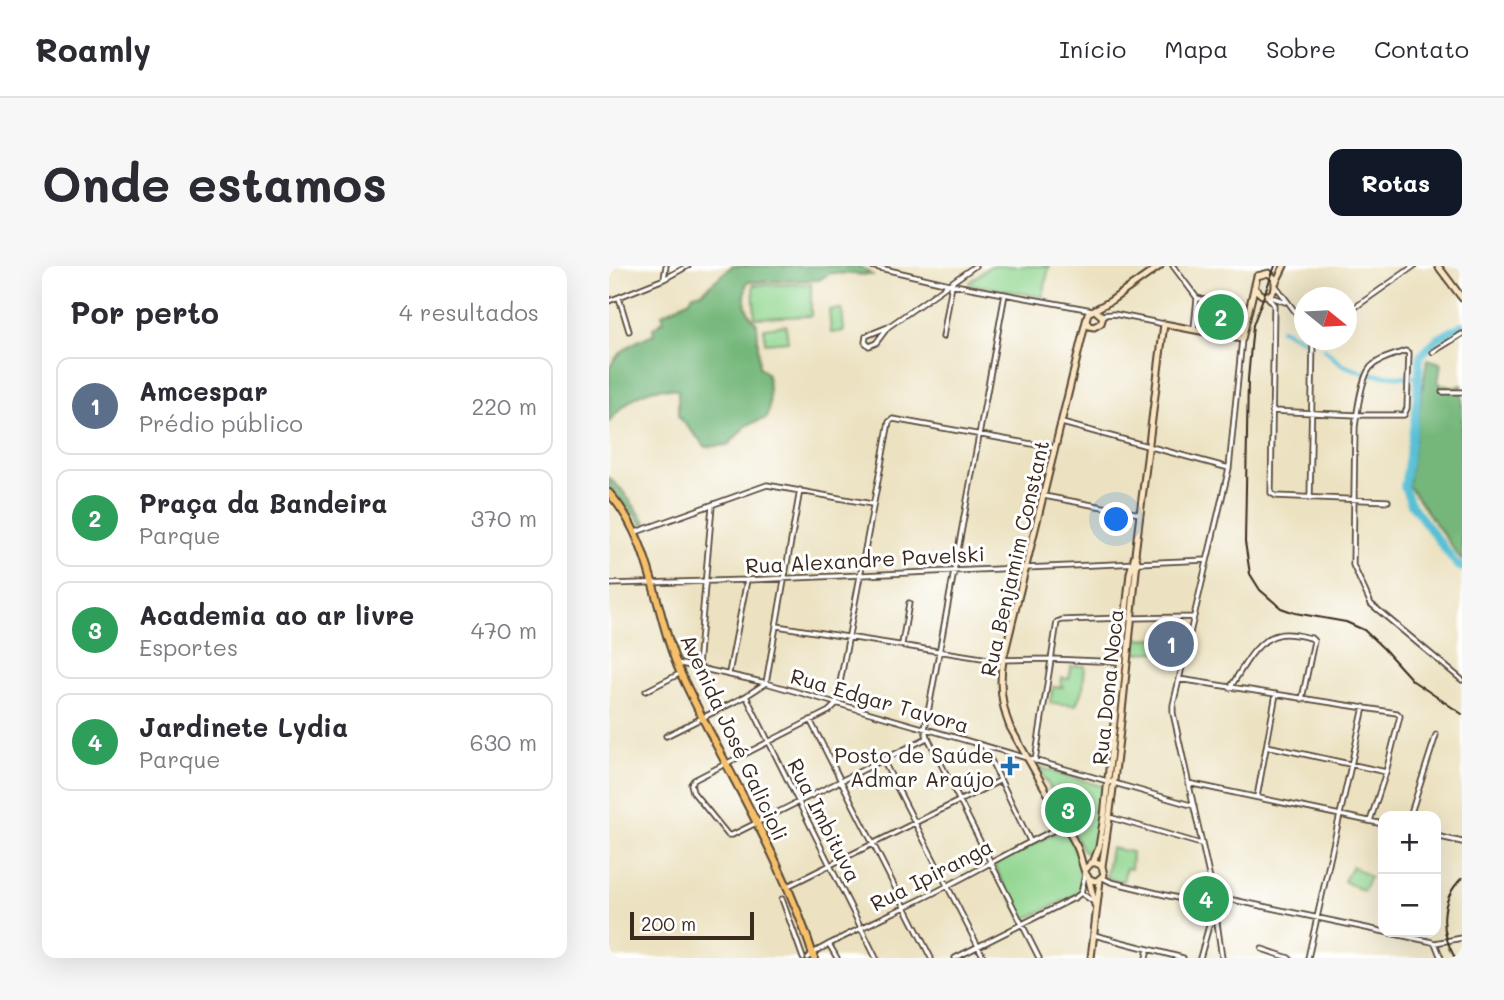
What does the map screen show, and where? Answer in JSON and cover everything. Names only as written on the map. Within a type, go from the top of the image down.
[{"type":"highway","name":"Avenida José Galicioli","points":[[609,493],[636,532],[681,673],[788,887],[810,957]]},
{"type":"main road","points":[[1092,327],[1086,318],[1160,266]]},
{"type":"main road","points":[[1164,324],[1242,339],[1254,288],[1263,271],[1284,266]]},
{"type":"main road","points":[[1249,312],[1256,298],[1273,293],[1284,266]]},
{"type":"main road","points":[[1439,266],[1462,299]]},
{"type":"main road","points":[[1263,271],[1276,284]]},
{"type":"main road","points":[[1254,288],[1266,296]]},
{"type":"main road","name":"Rua Benjamim Constant","points":[[1082,339],[1092,327],[1101,323],[1098,312]]},
{"type":"main road","name":"Rua Benjamim Constant","points":[[1086,318],[1003,660],[1000,685],[1005,715],[1081,854],[1096,915]]},
{"type":"main road","name":"Rua Dona Noca","points":[[1102,866],[1134,561],[1164,324]]},
{"type":"main road","name":"Rua Dona Noca","points":[[1091,863],[1096,855],[1107,816]]},
{"type":"main road","points":[[1081,854],[1096,855]]},
{"type":"main road","name":"Rua Benjamim Constant","points":[[1081,854],[1091,863]]},
{"type":"main road","points":[[1091,958],[1104,872],[1102,866],[1091,863],[1086,875],[1094,882],[1101,879]]},
{"type":"street","points":[[664,279],[666,266]]},
{"type":"street","points":[[609,301],[664,279],[688,266]]},
{"type":"street","points":[[871,266],[950,284],[1164,324]]},
{"type":"street","points":[[888,327],[876,343],[869,346],[866,336],[888,327],[975,266]]},
{"type":"street","points":[[1173,266],[1197,299],[1249,312]]},
{"type":"street","points":[[1357,305],[1413,266]]},
{"type":"street","points":[[943,337],[950,284]]},
{"type":"street","points":[[1276,284],[1294,312]]},
{"type":"street","points":[[1005,294],[925,729],[927,738],[1039,958]]},
{"type":"street","points":[[1266,296],[1287,303]]},
{"type":"street","points":[[1266,296],[1274,303],[1271,493],[1310,499],[1388,501]]},
{"type":"street","points":[[618,298],[629,331]]},
{"type":"street","points":[[1194,329],[1197,299]]},
{"type":"street","points":[[1274,308],[1283,302],[1287,303]]},
{"type":"street","points":[[1081,309],[1086,318]]},
{"type":"street","points":[[1433,352],[1462,334]]},
{"type":"street","points":[[1222,958],[1214,897],[1173,713],[1178,679],[1229,468],[1242,339]]},
{"type":"street","points":[[1310,499],[1314,350]]},
{"type":"street","points":[[1272,411],[1356,415],[1404,415],[1407,408],[1409,353],[1405,351],[1370,368],[1356,415],[1352,500],[1353,565],[1367,600],[1462,680]]},
{"type":"street","points":[[1442,392],[1462,392]]},
{"type":"street","points":[[927,738],[732,835],[728,835],[720,827],[693,792],[691,784],[836,705],[872,504],[891,420],[1055,449]]},
{"type":"street","points":[[1062,423],[1229,468]]},
{"type":"street","points":[[636,532],[767,485],[872,504]]},
{"type":"street","points":[[666,736],[746,696],[766,683],[800,490]]},
{"type":"street","points":[[1044,496],[1140,514]]},
{"type":"street","points":[[698,666],[712,506]]},
{"type":"street","name":"Rua Alexandre Pavelski","points":[[609,583],[706,582],[1134,561],[1207,560]]},
{"type":"street","points":[[729,673],[747,580]]},
{"type":"street","points":[[902,645],[909,603]]},
{"type":"street","points":[[1031,760],[1059,621],[1193,617]]},
{"type":"street","points":[[777,626],[1003,660],[1123,662]]},
{"type":"street","points":[[1230,688],[1259,646],[1275,636],[1289,634],[1314,641],[1302,699]]},
{"type":"street","name":"Rua Edgar Tavora","points":[[677,663],[766,683],[1194,806]]},
{"type":"street","points":[[646,691],[681,673]]},
{"type":"street","points":[[1178,679],[1398,714],[1386,772],[1370,821]]},
{"type":"street","points":[[1257,797],[1276,694]]},
{"type":"street","name":"Rua Imbituva","points":[[746,696],[876,958]]},
{"type":"street","points":[[1308,958],[1364,707]]},
{"type":"street","points":[[810,720],[931,958]]},
{"type":"street","points":[[1412,811],[1436,735]]},
{"type":"street","points":[[984,746],[999,782],[1030,841]]},
{"type":"street","points":[[1267,746],[1386,772]]},
{"type":"street","points":[[883,760],[984,958]]},
{"type":"street","points":[[788,887],[999,782]]},
{"type":"street","points":[[1188,783],[1378,823]]},
{"type":"street","points":[[1107,816],[1201,844]]},
{"type":"street","name":"Rua Ipiranga","points":[[810,957],[861,926],[948,886],[1065,825]]},
{"type":"street","points":[[1441,837],[1462,842]]},
{"type":"street","points":[[955,958],[1081,893],[1086,875]]},
{"type":"street","points":[[1203,891],[1208,876]]},
{"type":"street","points":[[1101,879],[1204,906],[1210,906],[1214,897]]},
{"type":"street","points":[[1190,901],[1203,891],[1209,890],[1214,897],[1435,943],[1462,938]]},
{"type":"street","points":[[1081,893],[1095,903]]},
{"type":"street","points":[[1198,895],[1199,902],[1212,915],[1216,926]]},
{"type":"street","points":[[782,899],[810,957]]},
{"type":"street","points":[[1200,958],[1212,915]]},
{"type":"street","points":[[1207,935],[1217,933]]},
{"type":"street","points":[[1094,935],[1183,958]]},
{"type":"street","points":[[1435,943],[1441,958]]},
{"type":"street","points":[[829,944],[837,958]]},
{"type":"street","points":[[1146,958],[1148,949]]},
{"type":"street","points":[[1262,949],[1289,958]]},
{"type":"green space","points":[[732,266],[860,266],[872,275],[830,273],[819,280],[747,282],[746,304],[749,314],[757,324],[759,367],[767,374],[769,408],[767,418],[747,425],[728,445],[706,447],[678,416],[678,390],[667,388],[647,391],[630,401],[609,422],[609,368],[613,361],[629,346],[654,334],[653,328],[664,320],[662,314],[690,300],[693,294],[702,292]]},
{"type":"green space","points":[[990,266],[1049,266],[1043,297],[970,284],[969,282]]},
{"type":"green space","points":[[811,284],[811,316],[755,318],[753,285]]},
{"type":"green space","points":[[1202,304],[1243,314],[1238,335],[1198,325]]},
{"type":"green space","points":[[842,309],[844,331],[831,333],[829,310]]},
{"type":"green space","points":[[786,325],[788,341],[765,343],[764,328]]},
{"type":"green space","points":[[1427,359],[1441,363],[1438,383],[1453,388],[1462,385],[1462,561],[1408,485]]},
{"type":"green space","points":[[609,478],[621,489],[646,522],[644,526],[609,487]]},
{"type":"green space","points":[[1159,638],[1157,652],[1132,653],[1134,639]]},
{"type":"green space","points":[[1071,666],[1085,666],[1083,688],[1076,705],[1050,703],[1053,687],[1064,687],[1061,686],[1062,678],[1069,679]]},
{"type":"green space","points":[[1039,767],[1104,787],[1099,843],[1094,854],[1087,854],[1082,849]]},
{"type":"green space","points":[[1065,828],[1079,858],[1081,890],[1023,920],[995,867],[996,863]]},
{"type":"green space","points":[[1111,848],[1132,852],[1131,869],[1126,868],[1123,881],[1106,878]]},
{"type":"green space","points":[[1352,866],[1370,877],[1363,891],[1344,881]]},
{"type":"waterway","points":[[1462,325],[1437,339],[1420,356],[1416,410],[1404,487],[1411,504],[1462,568]]},
{"type":"waterway","points":[[1281,329],[1294,336]]},
{"type":"waterway","points":[[1325,350],[1341,364],[1364,373]]},
{"type":"waterway","points":[[1369,374],[1407,377]]},
{"type":"railway","points":[[1275,266],[1253,325],[1248,379],[1245,542],[1250,574],[1260,590],[1281,608],[1346,622],[1364,630],[1413,681],[1462,714]]},
{"type":"railway","points":[[1455,958],[1447,938],[1444,916],[1449,896],[1462,878]]},
{"type":"place","name":"Praça da Bandeira","points":[[1221,317]]},
{"type":"place","name":"Amcespar","points":[[1171,644]]},
{"type":"place","name":"Posto de Saúde Admar Araújo","points":[[1010,766]]},
{"type":"place","name":"Academia ao ar livre","points":[[1068,810]]},
{"type":"place","name":"Jardinete Lydia","points":[[1206,899]]}]
